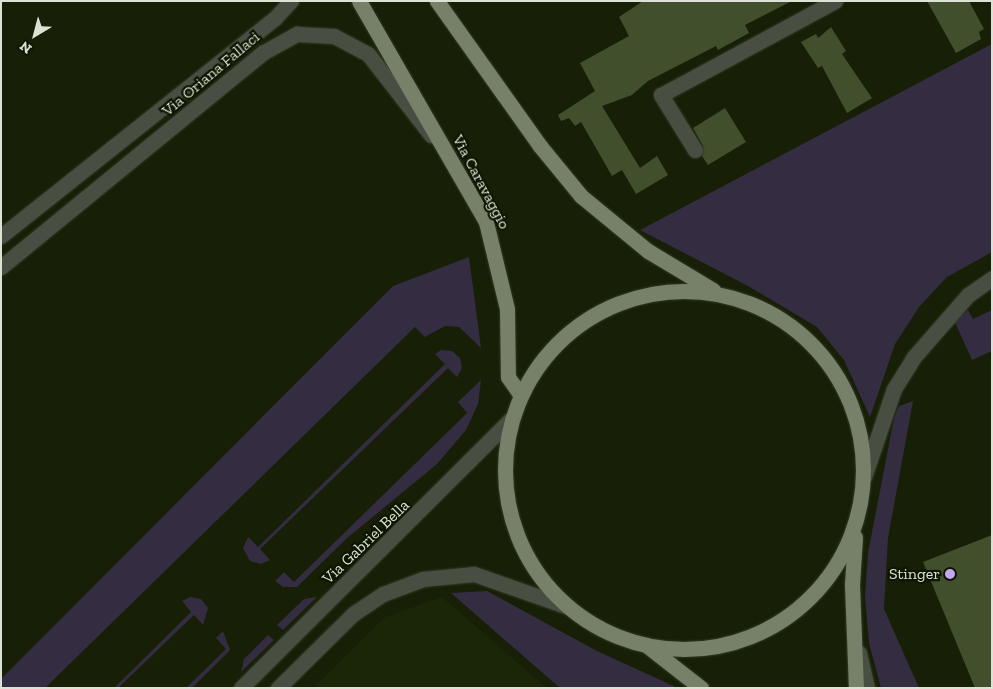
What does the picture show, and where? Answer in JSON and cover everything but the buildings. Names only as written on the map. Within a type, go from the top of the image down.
[{"type":"main road","name":"Via Caravaggio","points":[[359,1],[486,222],[496,249],[507,310],[508,377],[520,394]]},
{"type":"main road","points":[[437,1],[540,146],[581,196],[656,257],[726,296],[774,315],[814,347],[830,367],[854,412],[864,477],[857,518],[853,631],[856,688]]},
{"type":"main road","points":[[726,296],[672,291],[618,302],[593,314],[557,343],[534,370],[520,394],[512,418],[504,469],[511,520],[533,568],[568,607],[618,637],[646,646],[680,650],[714,647],[747,639],[777,624],[805,604],[828,578],[845,550],[857,518]]},
{"type":"main road","points":[[646,646],[701,688]]},
{"type":"street","name":"Via Oriana Fallaci","points":[[1,236],[274,19],[291,1]]},
{"type":"street","points":[[695,150],[661,95],[835,1]]},
{"type":"street","name":"Via Oriana Fallaci","points":[[1,267],[264,52],[297,34],[334,36],[368,54],[457,170]]},
{"type":"street","points":[[864,477],[894,389],[913,358],[968,295],[992,278]]},
{"type":"street","name":"Via Gabriel Bella","points":[[241,688],[512,418]]},
{"type":"street","points":[[278,688],[353,614],[383,594],[423,579],[474,574],[568,607]]},
{"type":"street","points":[[853,631],[867,688]]},
{"type":"shaded area","points":[[992,44],[992,252],[947,277],[919,307],[895,344],[870,417],[844,360],[817,327],[748,286],[640,230]]},
{"type":"shaded area","points":[[469,257],[481,348],[459,327],[445,326],[425,337],[415,327],[45,688],[1,688],[1,679],[393,286]]},
{"type":"shaded area","points":[[968,310],[973,319],[992,310],[992,351],[972,360],[954,320]]},
{"type":"shaded area","points":[[441,350],[452,351],[460,358],[462,368],[457,377],[448,368],[260,549],[270,560],[261,564],[250,561],[243,548],[248,537],[258,547],[445,364],[435,354]]},
{"type":"shaded area","points":[[481,380],[478,404],[466,430],[437,464],[346,539],[297,587],[283,587],[275,581],[284,572],[294,582],[467,413],[458,402]]},
{"type":"shaded area","points":[[913,401],[888,538],[884,609],[919,688],[881,688],[869,643],[865,597],[868,553],[894,418],[899,406]]},
{"type":"shaded area","points":[[487,591],[597,651],[678,688],[560,688],[451,593]]},
{"type":"shaded area","points":[[190,597],[201,599],[208,608],[203,625],[194,615],[118,688],[114,688],[191,612],[182,601]]},
{"type":"shaded area","points":[[317,597],[283,630],[277,625],[304,599]]},
{"type":"shaded area","points":[[442,597],[547,688],[313,688],[385,617]]},
{"type":"shaded area","points":[[223,631],[230,650],[192,688],[186,688],[226,649],[216,638]]},
{"type":"shaded area","points":[[268,635],[274,640],[241,672],[244,659]]},
{"type":"place","name":"Stinger","points":[[950,574]]}]
